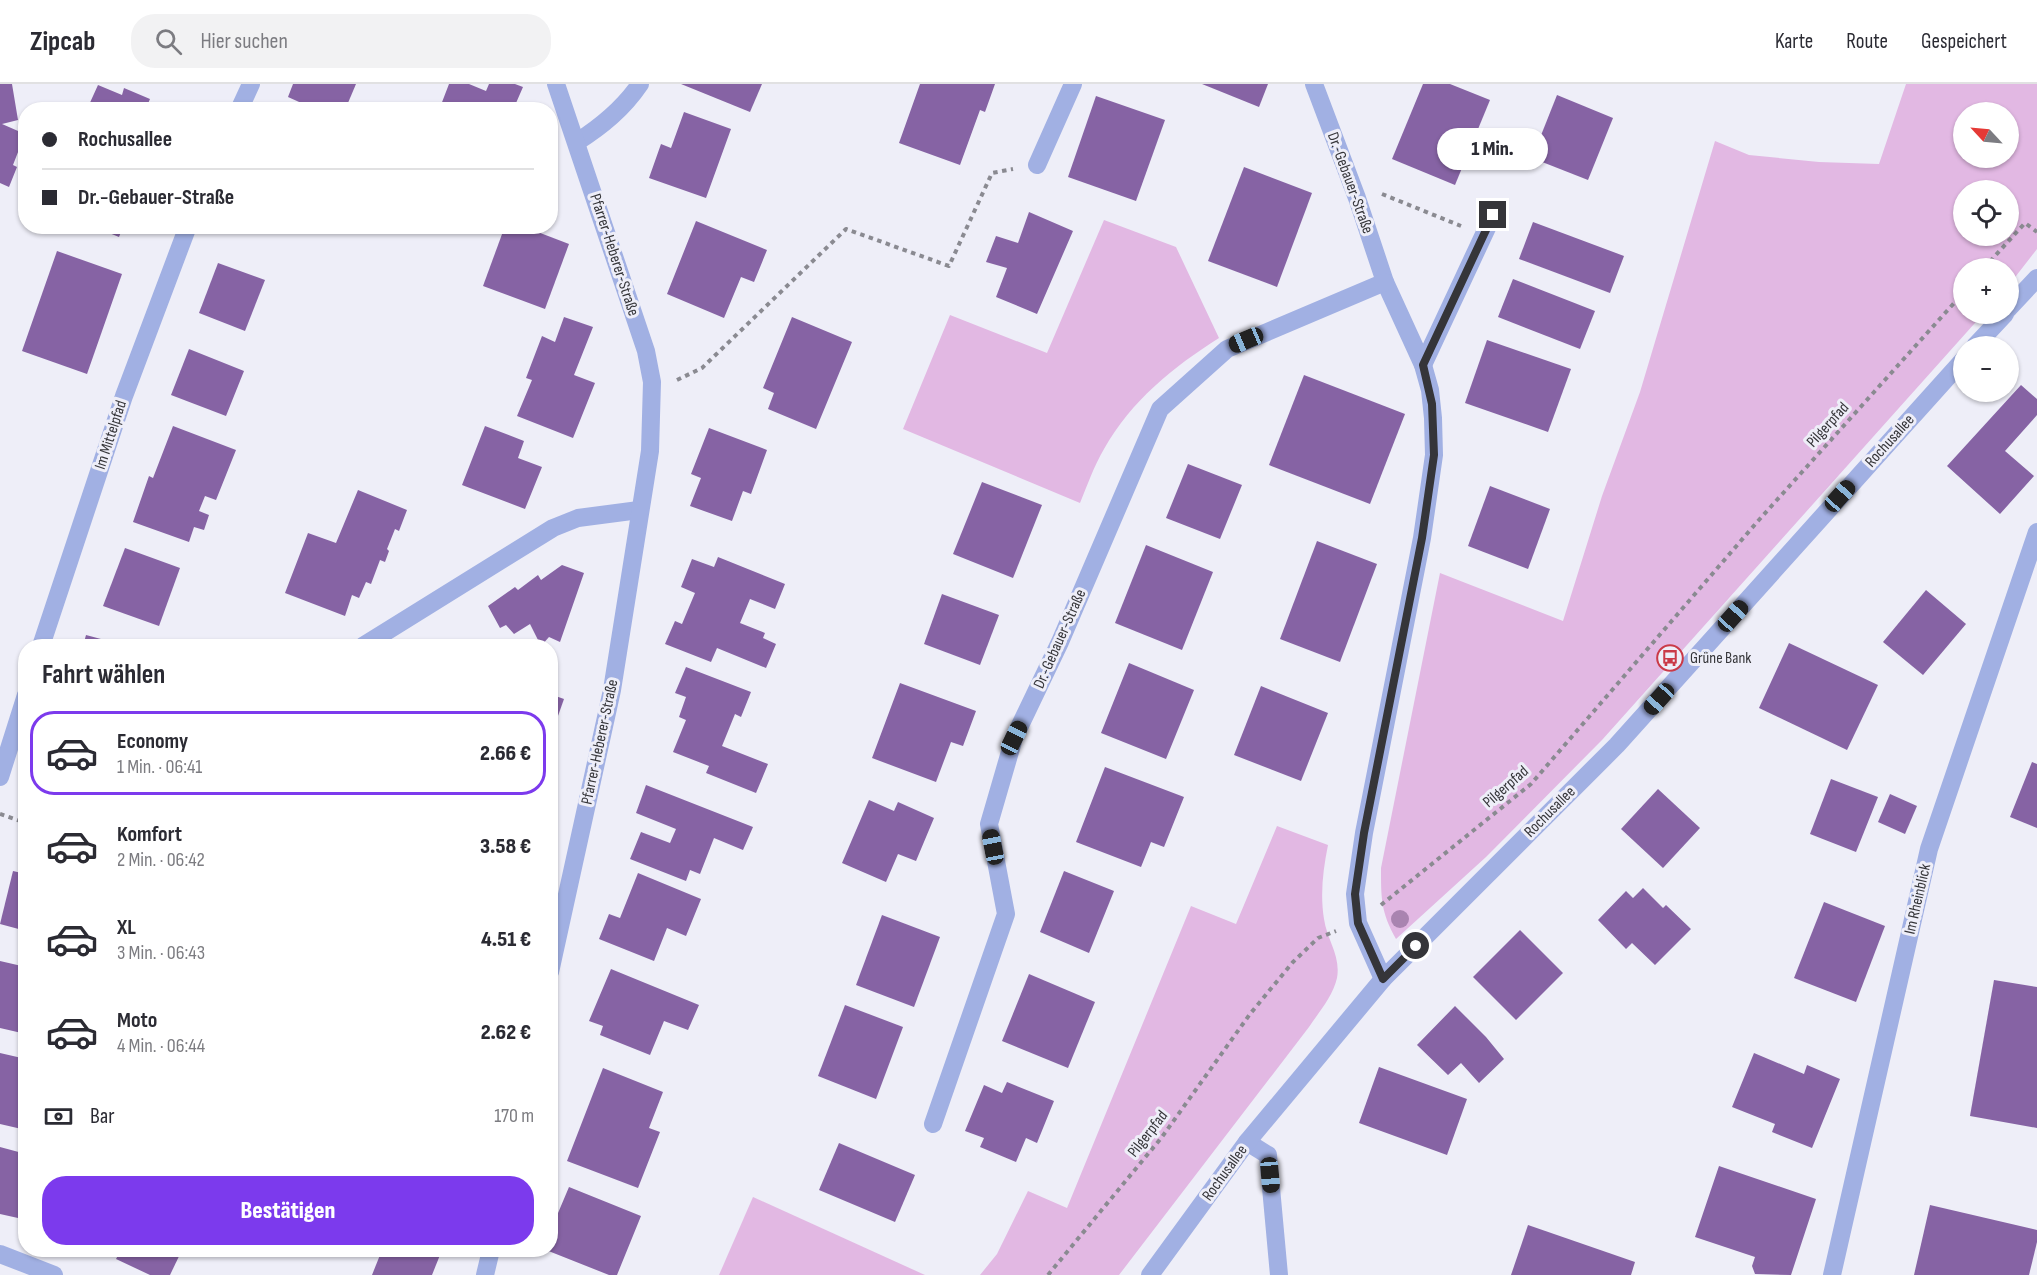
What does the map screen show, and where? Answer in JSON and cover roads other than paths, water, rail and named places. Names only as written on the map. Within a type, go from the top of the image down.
[{"type":"street","points":[[242,102],[250,84]]},
{"type":"street","name":"Pfarrer-Heberer-Straße","points":[[556,84],[646,351],[652,382],[650,451],[612,690],[558,936]]},
{"type":"street","points":[[577,142],[603,125],[640,84]]},
{"type":"street","points":[[1037,165],[1073,84]]},
{"type":"street","name":"Dr.-Gebauer-Straße","points":[[1314,84],[1385,282],[1423,365],[1430,390],[1433,418],[1434,455],[1422,538],[1362,844],[1355,894],[1358,923],[1383,979]]},
{"type":"street","points":[[1423,365],[1493,215]]},
{"type":"street","name":"Im Mittelpfad","points":[[43,639],[124,396],[185,234]]},
{"type":"street","points":[[2019,297],[2037,278]]},
{"type":"street","name":"Dr.-Gebauer-Straße","points":[[933,1124],[1006,914],[989,824],[1014,738],[1060,642],[1160,409],[1227,349],[1385,282]]},
{"type":"street","points":[[1984,336],[1996,324]]},
{"type":"street","name":"Rochusallee","points":[[1150,1275],[1247,1142],[1383,979],[1617,745],[1953,371]]},
{"type":"street","points":[[374,639],[553,528],[578,518],[639,510]]},
{"type":"street","name":"Im Rheinblick","points":[[1832,1275],[1929,849],[2037,532]]},
{"type":"street","points":[[0,777],[18,720]]},
{"type":"street","points":[[1247,1142],[1268,1155],[1279,1275]]},
{"type":"street","points":[[0,1254],[54,1275]]},
{"type":"street","points":[[485,1275],[489,1257]]},
{"type":"place","name":"Grüne Bank","points":[[1670,658]]}]
